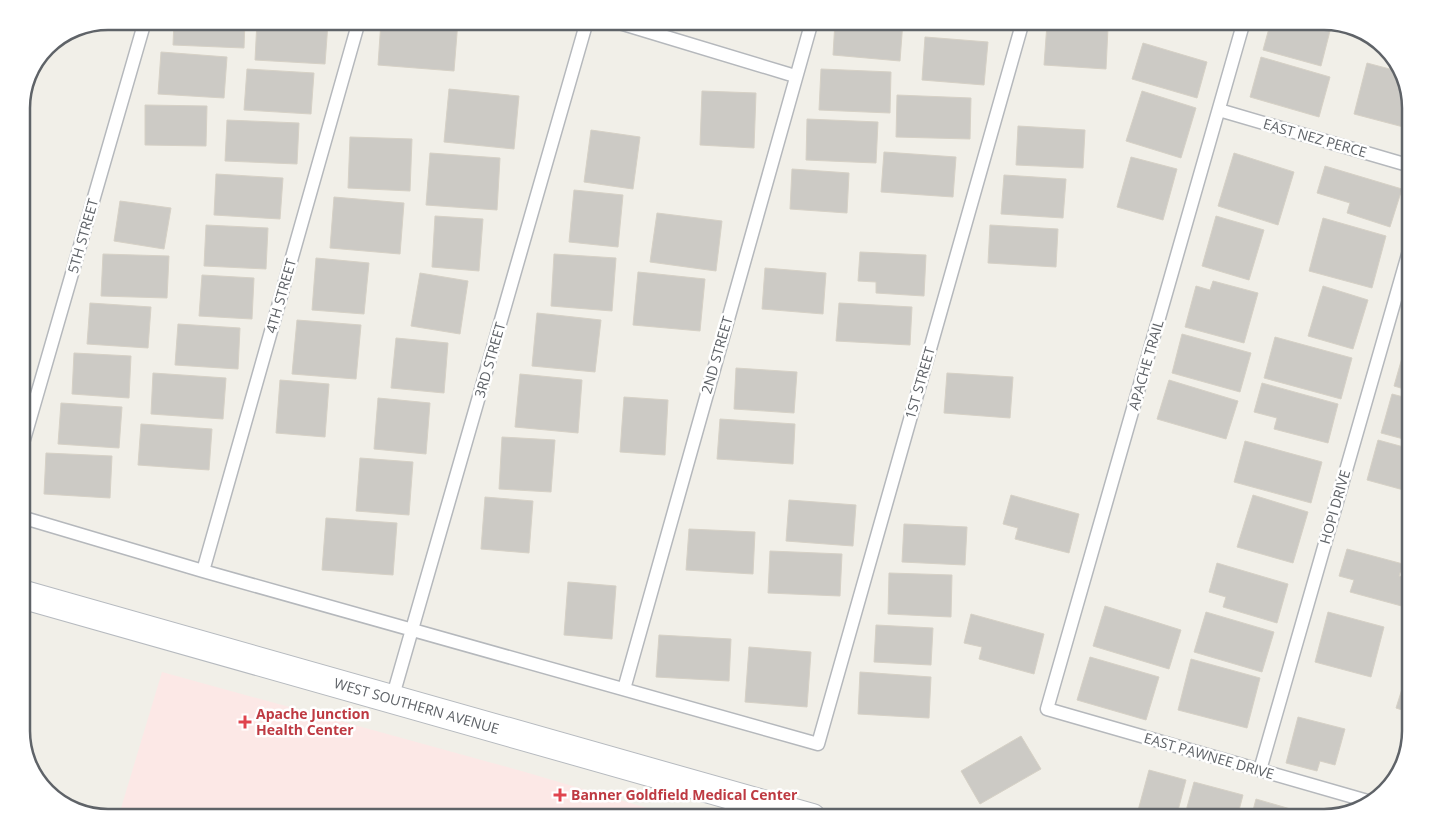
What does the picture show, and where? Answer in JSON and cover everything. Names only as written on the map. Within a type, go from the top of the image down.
[{"type":"main road","name":"WEST SOUTHERN AVENUE","points":[[30,597],[780,809]]},
{"type":"lane","name":"5TH STREET","points":[[30,419],[142,30]]},
{"type":"lane","name":"4TH STREET","points":[[202,571],[356,30]]},
{"type":"lane","name":"3RD STREET","points":[[392,699],[414,629],[584,30]]},
{"type":"lane","points":[[643,30],[795,76]]},
{"type":"lane","name":"2ND STREET","points":[[624,690],[809,30]]},
{"type":"lane","name":"1ST STREET","points":[[624,690],[818,744],[1019,30]]},
{"type":"lane","name":"APACHE TRAIL","points":[[1047,709],[1241,30]]},
{"type":"lane","name":"EAST NEZ PERCE","points":[[1219,110],[1402,163]]},
{"type":"lane","name":"HOPI DRIVE","points":[[1260,770],[1402,275]]},
{"type":"lane","points":[[30,520],[202,571],[414,629],[624,690]]},
{"type":"lane","name":"EAST PAWNEE DRIVE","points":[[1047,709],[1362,799]]},
{"type":"shaded area","name":"Apache Junction Health Center","points":[[162,672],[525,772],[650,809],[121,809]]},
{"type":"building","points":[[174,30],[245,30],[244,48],[173,45]]},
{"type":"building","points":[[257,30],[327,30],[325,64],[255,60]]},
{"type":"building","points":[[380,30],[457,30],[454,71],[378,65]]},
{"type":"building","points":[[834,30],[902,30],[900,61],[833,55]]},
{"type":"building","points":[[1047,30],[1108,30],[1106,69],[1044,65]]},
{"type":"building","points":[[1269,30],[1330,31],[1321,66],[1263,50]]},
{"type":"building","points":[[925,37],[988,42],[984,85],[922,80]]},
{"type":"building","points":[[1143,43],[1207,62],[1197,98],[1132,79]]},
{"type":"building","points":[[161,52],[227,57],[224,98],[158,94]]},
{"type":"building","points":[[1261,57],[1330,77],[1319,117],[1250,97]]},
{"type":"building","points":[[1367,63],[1392,70],[1401,93],[1402,127],[1354,114]]},
{"type":"building","points":[[247,69],[314,73],[311,114],[244,110]]},
{"type":"building","points":[[821,69],[891,72],[890,113],[819,110]]},
{"type":"building","points":[[449,89],[519,96],[514,149],[444,142]]},
{"type":"building","points":[[702,91],[756,93],[754,148],[700,145]]},
{"type":"building","points":[[1142,91],[1196,108],[1181,158],[1126,141]]},
{"type":"building","points":[[897,95],[971,98],[970,139],[896,137]]},
{"type":"building","points":[[145,105],[207,106],[206,146],[145,145]]},
{"type":"building","points":[[807,119],[878,122],[876,163],[806,160]]},
{"type":"building","points":[[227,120],[299,123],[297,164],[225,161]]},
{"type":"building","points":[[1018,126],[1085,130],[1083,168],[1016,165]]},
{"type":"building","points":[[591,130],[640,137],[633,189],[584,182]]},
{"type":"building","points":[[350,137],[412,139],[410,191],[348,188]]},
{"type":"building","points":[[884,152],[956,157],[953,197],[881,192]]},
{"type":"building","points":[[430,153],[500,158],[497,210],[426,205]]},
{"type":"building","points":[[1234,153],[1294,172],[1278,225],[1218,206]]},
{"type":"building","points":[[1131,157],[1177,169],[1163,220],[1117,207]]},
{"type":"building","points":[[1325,166],[1402,189],[1390,227],[1347,213],[1350,203],[1317,193]]},
{"type":"building","points":[[792,169],[849,173],[847,213],[790,209]]},
{"type":"building","points":[[216,174],[283,178],[280,219],[214,215]]},
{"type":"building","points":[[1004,175],[1066,179],[1063,218],[1001,214]]},
{"type":"building","points":[[574,190],[623,195],[618,247],[569,242]]},
{"type":"building","points":[[334,197],[404,203],[400,254],[330,248]]},
{"type":"building","points":[[120,201],[171,208],[164,249],[114,241]]},
{"type":"building","points":[[657,213],[722,221],[716,271],[650,262]]},
{"type":"building","points":[[435,216],[483,219],[479,271],[432,267]]},
{"type":"building","points":[[1216,216],[1264,230],[1249,280],[1202,266]]},
{"type":"building","points":[[1323,218],[1386,236],[1372,288],[1309,271]]},
{"type":"building","points":[[206,225],[268,228],[266,269],[204,266]]},
{"type":"building","points":[[990,225],[1058,229],[1056,267],[988,263]]},
{"type":"building","points":[[860,252],[926,255],[924,296],[876,293],[876,282],[858,281]]},
{"type":"building","points":[[103,254],[169,256],[167,298],[101,296]]},
{"type":"building","points":[[554,254],[616,258],[612,311],[551,306]]},
{"type":"building","points":[[316,258],[369,263],[364,314],[312,310]]},
{"type":"building","points":[[765,268],[826,273],[823,314],[762,309]]},
{"type":"building","points":[[638,272],[705,279],[700,331],[633,325]]},
{"type":"building","points":[[420,273],[468,281],[460,334],[411,326]]},
{"type":"building","points":[[202,275],[254,278],[252,319],[199,316]]},
{"type":"building","points":[[1213,281],[1258,293],[1244,343],[1185,327],[1196,286],[1210,290]]},
{"type":"building","points":[[1323,286],[1368,300],[1353,349],[1308,336]]},
{"type":"building","points":[[90,303],[151,307],[148,348],[87,344]]},
{"type":"building","points":[[839,303],[912,307],[910,345],[836,341]]},
{"type":"building","points":[[537,313],[601,320],[595,372],[532,366]]},
{"type":"building","points":[[297,320],[361,325],[356,379],[292,374]]},
{"type":"building","points":[[178,324],[240,328],[238,369],[175,365]]},
{"type":"building","points":[[1182,334],[1251,353],[1240,392],[1172,373]]},
{"type":"building","points":[[1275,337],[1352,358],[1341,399],[1264,378]]},
{"type":"building","points":[[396,338],[448,343],[444,393],[391,388]]},
{"type":"building","points":[[74,353],[131,356],[129,398],[72,394]]},
{"type":"building","points":[[1402,358],[1402,388],[1394,386]]},
{"type":"building","points":[[736,368],[797,372],[794,413],[734,409]]},
{"type":"building","points":[[153,373],[226,378],[223,419],[151,414]]},
{"type":"building","points":[[947,373],[1013,377],[1010,418],[944,413]]},
{"type":"building","points":[[520,374],[582,380],[578,433],[515,427]]},
{"type":"building","points":[[280,380],[329,384],[325,437],[276,433]]},
{"type":"building","points":[[1169,380],[1238,401],[1226,439],[1157,419]]},
{"type":"building","points":[[1262,383],[1338,404],[1328,443],[1274,429],[1277,418],[1254,412]]},
{"type":"building","points":[[1392,394],[1402,397],[1402,439],[1381,433]]},
{"type":"building","points":[[624,397],[668,400],[665,455],[620,452]]},
{"type":"building","points":[[378,398],[430,403],[426,454],[374,449]]},
{"type":"building","points":[[61,403],[122,407],[119,448],[58,444]]},
{"type":"building","points":[[720,419],[795,424],[793,464],[717,459]]},
{"type":"building","points":[[141,424],[212,429],[209,470],[138,465]]},
{"type":"building","points":[[502,437],[555,440],[551,492],[499,489]]},
{"type":"building","points":[[1378,440],[1402,447],[1402,490],[1367,480]]},
{"type":"building","points":[[1245,441],[1322,462],[1311,503],[1234,482]]},
{"type":"building","points":[[46,453],[112,456],[110,498],[44,494]]},
{"type":"building","points":[[360,458],[413,462],[409,515],[356,511]]},
{"type":"building","points":[[1011,495],[1079,514],[1069,553],[1015,539],[1018,528],[1003,524]]},
{"type":"building","points":[[1253,495],[1308,512],[1293,563],[1237,547]]},
{"type":"building","points":[[485,497],[533,501],[529,553],[481,549]]},
{"type":"building","points":[[789,500],[856,505],[853,546],[786,541]]},
{"type":"building","points":[[326,518],[397,523],[393,575],[322,570]]},
{"type":"building","points":[[904,524],[967,527],[965,565],[902,562]]},
{"type":"building","points":[[689,529],[755,532],[753,574],[686,570]]},
{"type":"building","points":[[1347,549],[1402,564],[1399,576],[1402,577],[1402,606],[1350,592],[1354,580],[1339,576]]},
{"type":"building","points":[[770,551],[842,554],[840,596],[768,593]]},
{"type":"building","points":[[1217,563],[1288,584],[1277,623],[1223,607],[1226,597],[1209,592]]},
{"type":"building","points":[[889,573],[952,575],[951,617],[888,614]]},
{"type":"building","points":[[568,582],[616,586],[612,639],[564,635]]},
{"type":"building","points":[[1105,606],[1181,630],[1169,669],[1093,646]]},
{"type":"building","points":[[1206,612],[1274,632],[1262,672],[1194,652]]},
{"type":"building","points":[[1328,612],[1384,627],[1371,677],[1315,662]]},
{"type":"building","points":[[971,614],[1044,634],[1034,674],[979,659],[982,647],[964,643]]},
{"type":"building","points":[[876,625],[933,628],[931,665],[874,662]]},
{"type":"building","points":[[659,635],[731,639],[729,681],[656,677]]},
{"type":"building","points":[[749,647],[811,652],[807,707],[745,702]]},
{"type":"building","points":[[1090,657],[1159,677],[1146,720],[1077,700]]},
{"type":"building","points":[[1191,659],[1260,678],[1247,728],[1178,710]]},
{"type":"building","points":[[860,672],[931,677],[929,718],[858,714]]},
{"type":"building","points":[[1402,689],[1402,710],[1396,708]]},
{"type":"building","points":[[1298,717],[1345,729],[1335,765],[1320,761],[1317,771],[1286,763]]},
{"type":"building","points":[[1021,736],[1041,769],[980,804],[961,771]]},
{"type":"building","points":[[1149,770],[1186,780],[1178,809],[1138,809]]},
{"type":"building","points":[[1194,782],[1243,795],[1239,809],[1186,809]]},
{"type":"building","points":[[1256,799],[1291,809],[1253,809]]},
{"type":"place","name":"Apache Junction Health Center","points":[[245,722]]},
{"type":"place","name":"Banner Goldfield Medical Center","points":[[560,795]]}]
